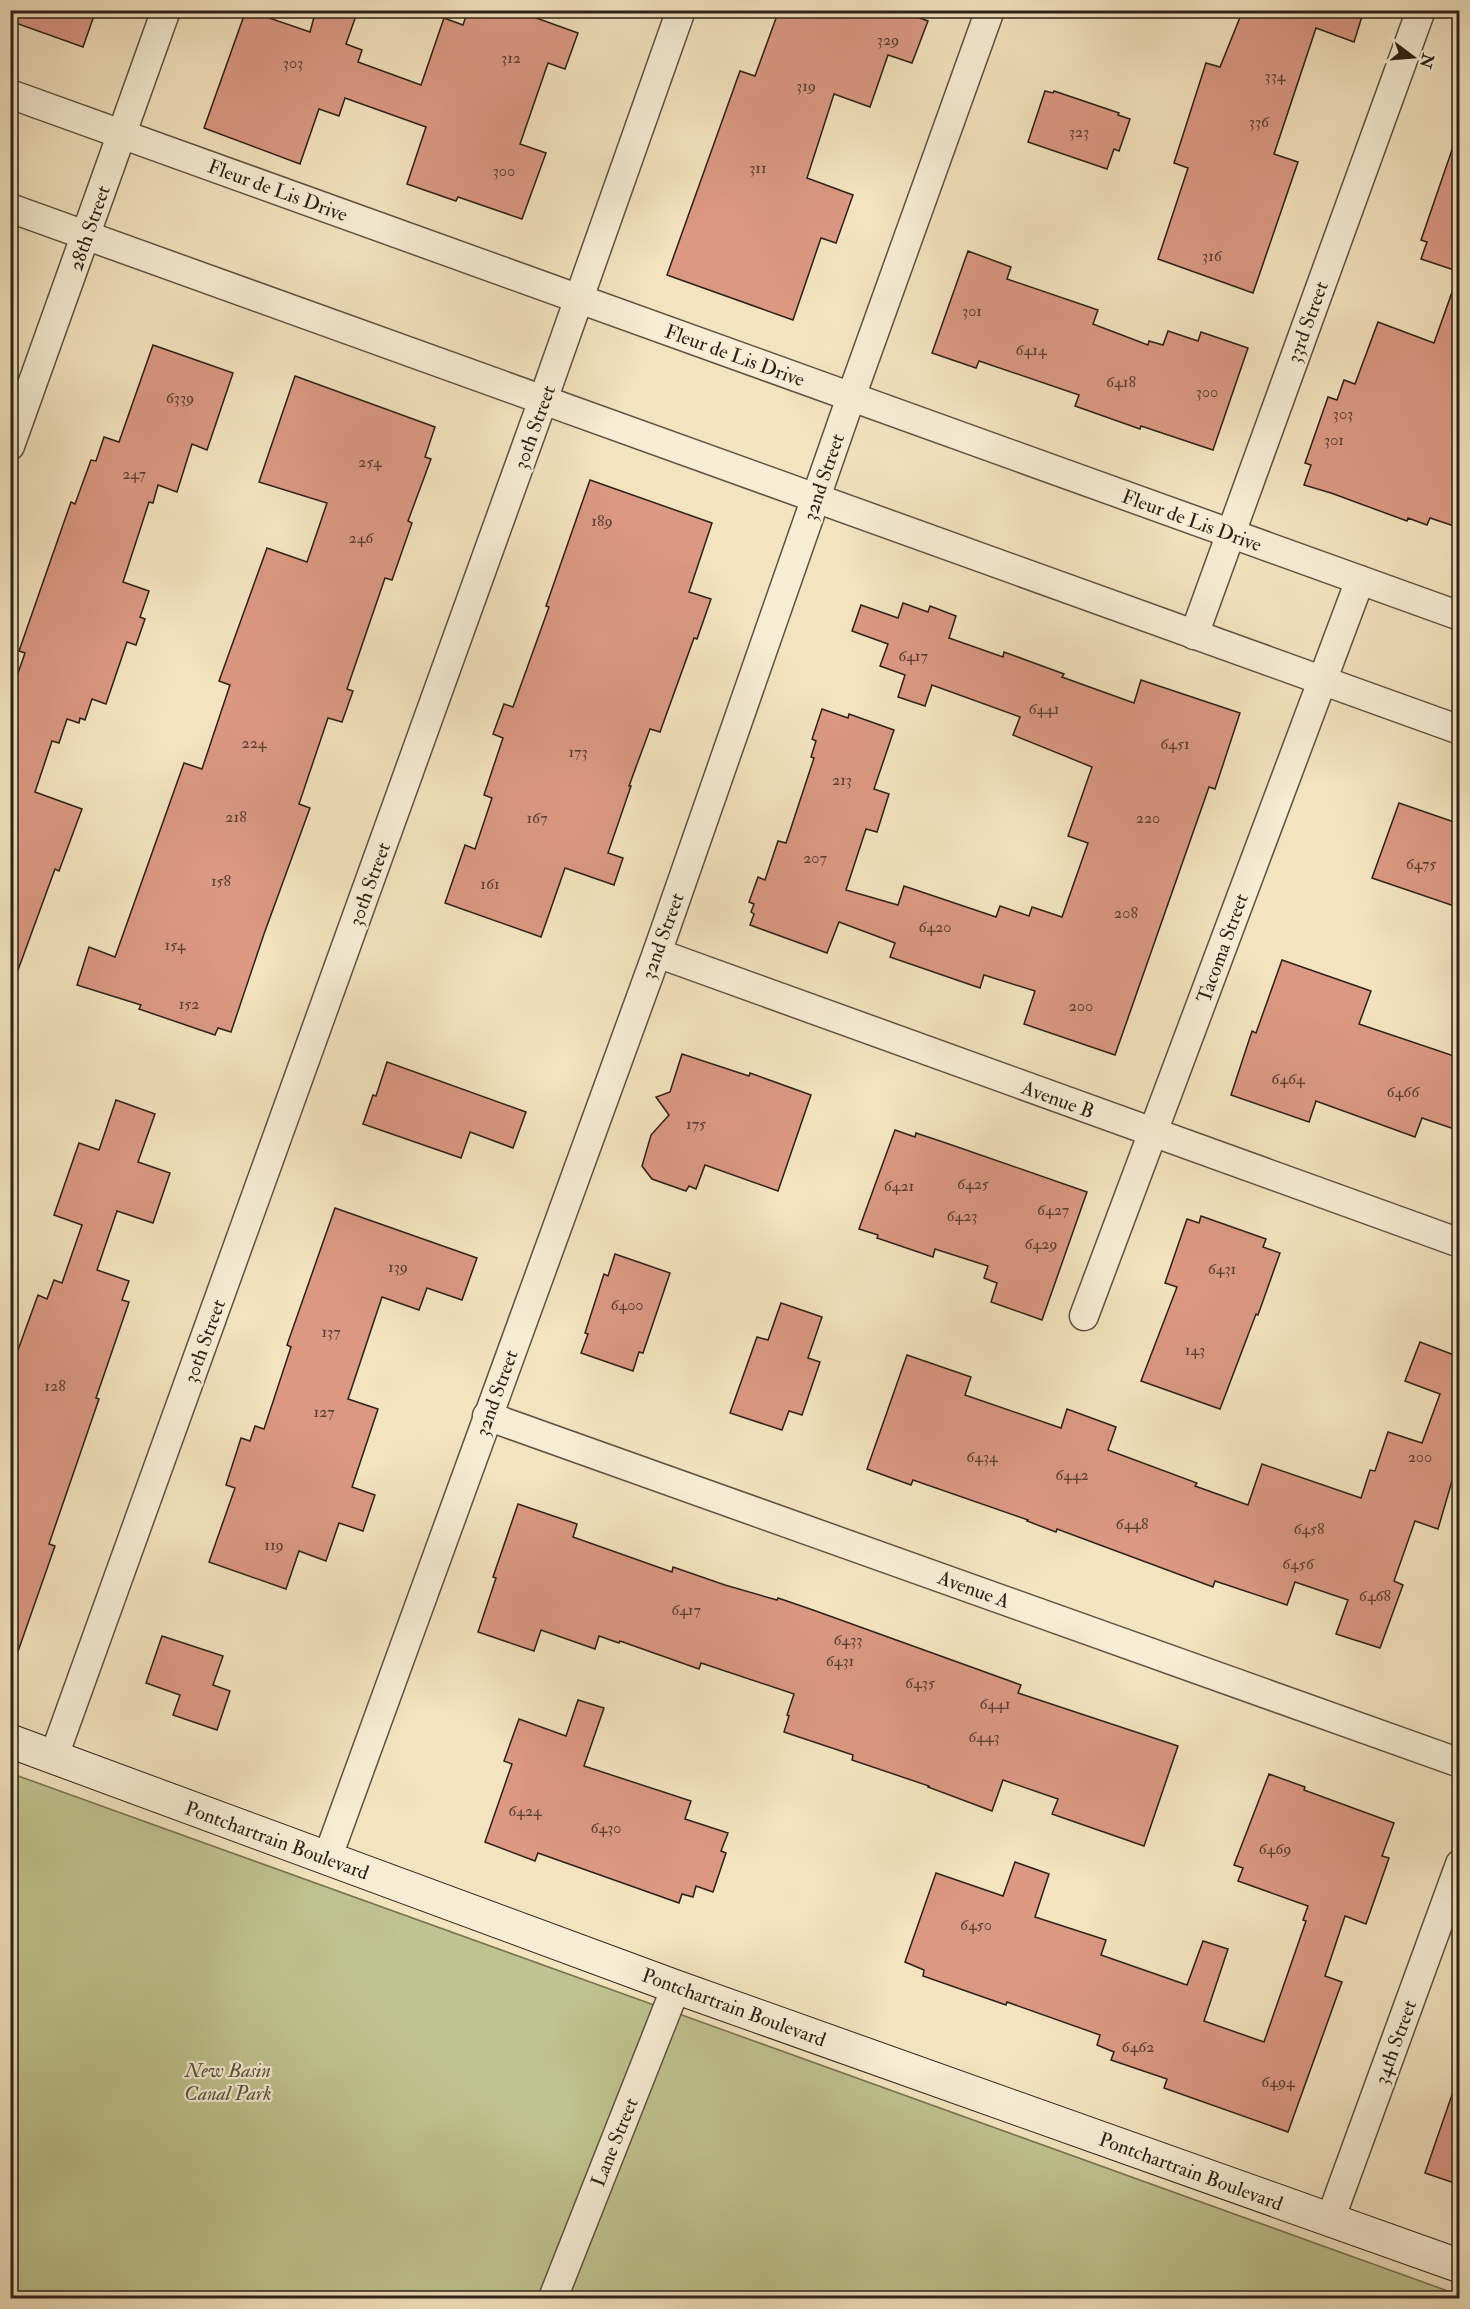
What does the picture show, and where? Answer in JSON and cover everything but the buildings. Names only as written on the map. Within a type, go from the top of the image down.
[{"type":"main road","name":"Pontchartrain Boulevard","points":[[10,1741],[676,1986],[1460,2266]]},
{"type":"street","name":"28th Street","points":[[10,446],[166,10]]},
{"type":"street","name":"30th Street","points":[[54,1756],[579,300],[681,10]]},
{"type":"street","name":"32nd Street","points":[[327,1859],[657,953],[990,10]]},
{"type":"street","name":"33rd Street","points":[[1194,634],[1421,10]]},
{"type":"street","name":"Fleur de Lis Drive","points":[[10,94],[1460,616]]},
{"type":"street","points":[[10,208],[1460,730]]},
{"type":"street","name":"Tacoma Street","points":[[1084,1316],[1360,580]]},
{"type":"street","name":"Avenue B","points":[[657,953],[1460,1243]]},
{"type":"street","name":"Avenue A","points":[[487,1416],[1460,1763]]},
{"type":"street","name":"34th Street","points":[[1330,2220],[1460,1864]]},
{"type":"street","name":"Lane Street","points":[[553,2298],[676,1986]]},
{"type":"green space","name":"New Basin Canal Park","points":[[10,1773],[1459,2295],[1459,2298],[11,2298]]}]
